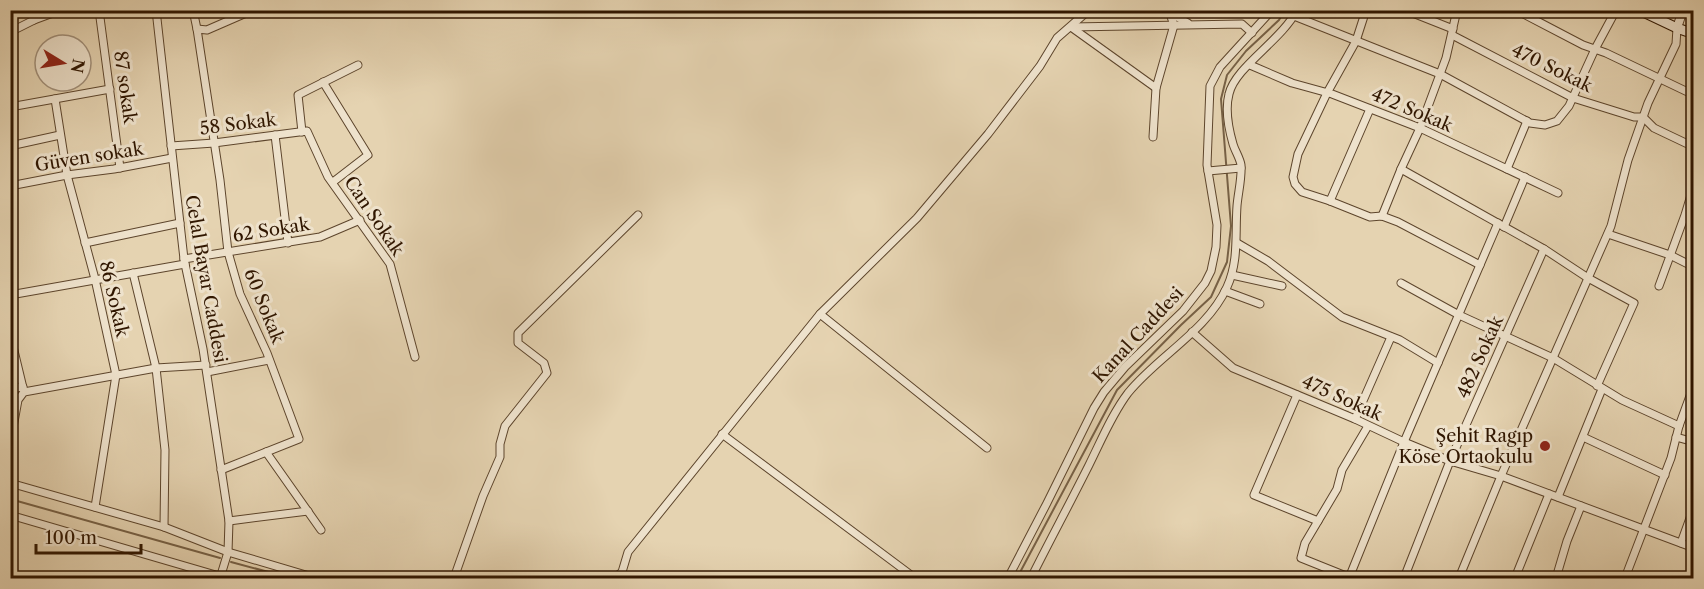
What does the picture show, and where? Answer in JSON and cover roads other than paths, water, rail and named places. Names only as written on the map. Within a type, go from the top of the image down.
[{"type":"main road","points":[[1639,10],[1694,34]]},
{"type":"street","points":[[33,10],[34,20]]},
{"type":"street","points":[[10,32],[61,10]]},
{"type":"street","name":"87 sokak","points":[[99,10],[120,168]]},
{"type":"street","name":"Celal Bayar Caddesi","points":[[156,10],[184,262],[206,369],[229,521],[228,552],[222,578]]},
{"type":"street","name":"60 Sokak","points":[[193,10],[220,180],[228,252],[240,294],[269,360],[298,440],[266,452]]},
{"type":"street","points":[[197,29],[207,30],[253,10]]},
{"type":"street","points":[[614,579],[622,572],[628,552],[820,314],[917,218],[988,134],[1040,66],[1058,38],[1089,10]]},
{"type":"street","name":"Kanal Caddesi","points":[[1008,579],[1104,392],[1125,367],[1183,311],[1208,277],[1215,253],[1217,225],[1212,170],[1207,156],[1210,86],[1220,68],[1272,10]]},
{"type":"street","points":[[1366,10],[1356,41],[1327,93],[1298,154],[1293,177],[1294,184],[1302,192],[1370,217],[1382,216],[1398,222],[1480,265]]},
{"type":"street","name":"470 Sokak","points":[[1405,10],[1453,32],[1573,98],[1634,117],[1643,117]]},
{"type":"street","points":[[1382,216],[1420,129],[1440,74],[1457,10]]},
{"type":"street","points":[[1516,10],[1583,45],[1694,94]]},
{"type":"street","points":[[1031,579],[1124,400],[1138,382],[1192,332],[1216,306],[1225,291],[1232,276],[1237,243],[1237,169],[1228,95],[1238,77],[1276,39],[1296,13],[1356,41],[1395,54],[1440,74],[1527,121],[1545,125],[1557,121],[1569,106],[1616,10]]},
{"type":"street","points":[[1459,579],[1501,476],[1608,234],[1628,160],[1643,117],[1676,45],[1677,28],[1683,10]]},
{"type":"street","points":[[1167,12],[1191,25]]},
{"type":"street","points":[[1153,137],[1156,88],[1174,25],[1167,12]]},
{"type":"street","points":[[1071,27],[1242,24],[1252,33]]},
{"type":"street","points":[[1071,27],[1156,88]]},
{"type":"street","points":[[333,182],[368,155],[323,82],[358,65]]},
{"type":"street","name":"472 Sokak","points":[[1250,65],[1292,83],[1327,93],[1420,129],[1558,193]]},
{"type":"street","name":"Can Sokak","points":[[323,82],[298,94],[305,131],[328,177],[390,264],[415,357]]},
{"type":"street","points":[[10,107],[110,89]]},
{"type":"street","name":"86 Sokak","points":[[56,99],[67,175],[95,279],[116,375],[95,507]]},
{"type":"street","points":[[1330,201],[1370,109]]},
{"type":"street","points":[[1643,117],[1654,128],[1694,147]]},
{"type":"street","points":[[1507,169],[1527,121]]},
{"type":"street","name":"58 Sokak","points":[[171,146],[214,143],[305,131]]},
{"type":"street","points":[[11,145],[60,135]]},
{"type":"street","points":[[275,135],[288,243]]},
{"type":"street","name":"Güven sokak","points":[[10,186],[172,158]]},
{"type":"street","points":[[1212,170],[1237,169]]},
{"type":"street","points":[[1401,169],[1544,249],[1588,278],[1634,303],[1599,387],[1583,437],[1558,497]]},
{"type":"street","points":[[1368,426],[1342,470],[1337,489],[1305,543],[1301,558],[1350,578],[1404,442],[1480,265],[1525,177]]},
{"type":"street","points":[[1659,286],[1694,184]]},
{"type":"street","points":[[454,579],[483,496],[500,457],[500,444],[505,426],[547,373],[544,363],[519,343],[518,333],[638,215]]},
{"type":"street","name":"62 Sokak","points":[[10,295],[133,273],[228,252],[320,237],[360,220]]},
{"type":"street","points":[[85,243],[180,223]]},
{"type":"street","points":[[1608,234],[1670,255],[1694,267]]},
{"type":"street","points":[[1237,243],[1268,261],[1342,317],[1400,340],[1438,363]]},
{"type":"street","name":"482 Sokak","points":[[1404,579],[1450,461],[1544,249]]},
{"type":"street","points":[[133,273],[156,369],[165,450],[164,527]]},
{"type":"street","points":[[1232,276],[1282,286]]},
{"type":"street","points":[[1401,283],[1459,315],[1553,358],[1622,400],[1679,426]]},
{"type":"street","points":[[1225,291],[1260,304]]},
{"type":"street","points":[[820,314],[987,448]]},
{"type":"street","name":"475 Sokak","points":[[1192,332],[1233,368],[1404,442],[1450,461],[1501,476],[1694,548]]},
{"type":"street","points":[[10,334],[24,389],[18,400],[10,444]]},
{"type":"street","points":[[1355,419],[1391,336]]},
{"type":"street","points":[[10,389],[24,389],[156,369],[206,369],[269,360]]},
{"type":"street","points":[[1625,579],[1665,475],[1693,388]]},
{"type":"street","points":[[1297,395],[1254,495],[1318,522]]},
{"type":"street","points":[[722,434],[915,579]]},
{"type":"street","points":[[1583,437],[1665,475]]},
{"type":"street","points":[[1676,437],[1694,442]]},
{"type":"street","points":[[221,470],[266,452],[321,530]]},
{"type":"street","points":[[10,483],[164,527],[228,552],[316,579]]},
{"type":"street","points":[[1515,579],[1549,494]]},
{"type":"street","points":[[1556,579],[1567,541],[1581,506]]},
{"type":"street","points":[[1681,543],[1694,507]]},
{"type":"street","points":[[229,521],[308,512]]},
{"type":"street","points":[[10,515],[222,578]]},
{"type":"waterway","points":[[1017,578],[1117,390],[1211,297],[1227,262],[1231,226],[1221,99],[1227,75],[1246,51],[1279,20],[1285,10]]},
{"type":"waterway","points":[[10,499],[220,558]]},
{"type":"waterway","points":[[231,562],[291,578]]},
{"type":"place","name":"Şehit Ragıp Köse Ortaokulu","points":[[1545,446]]}]
